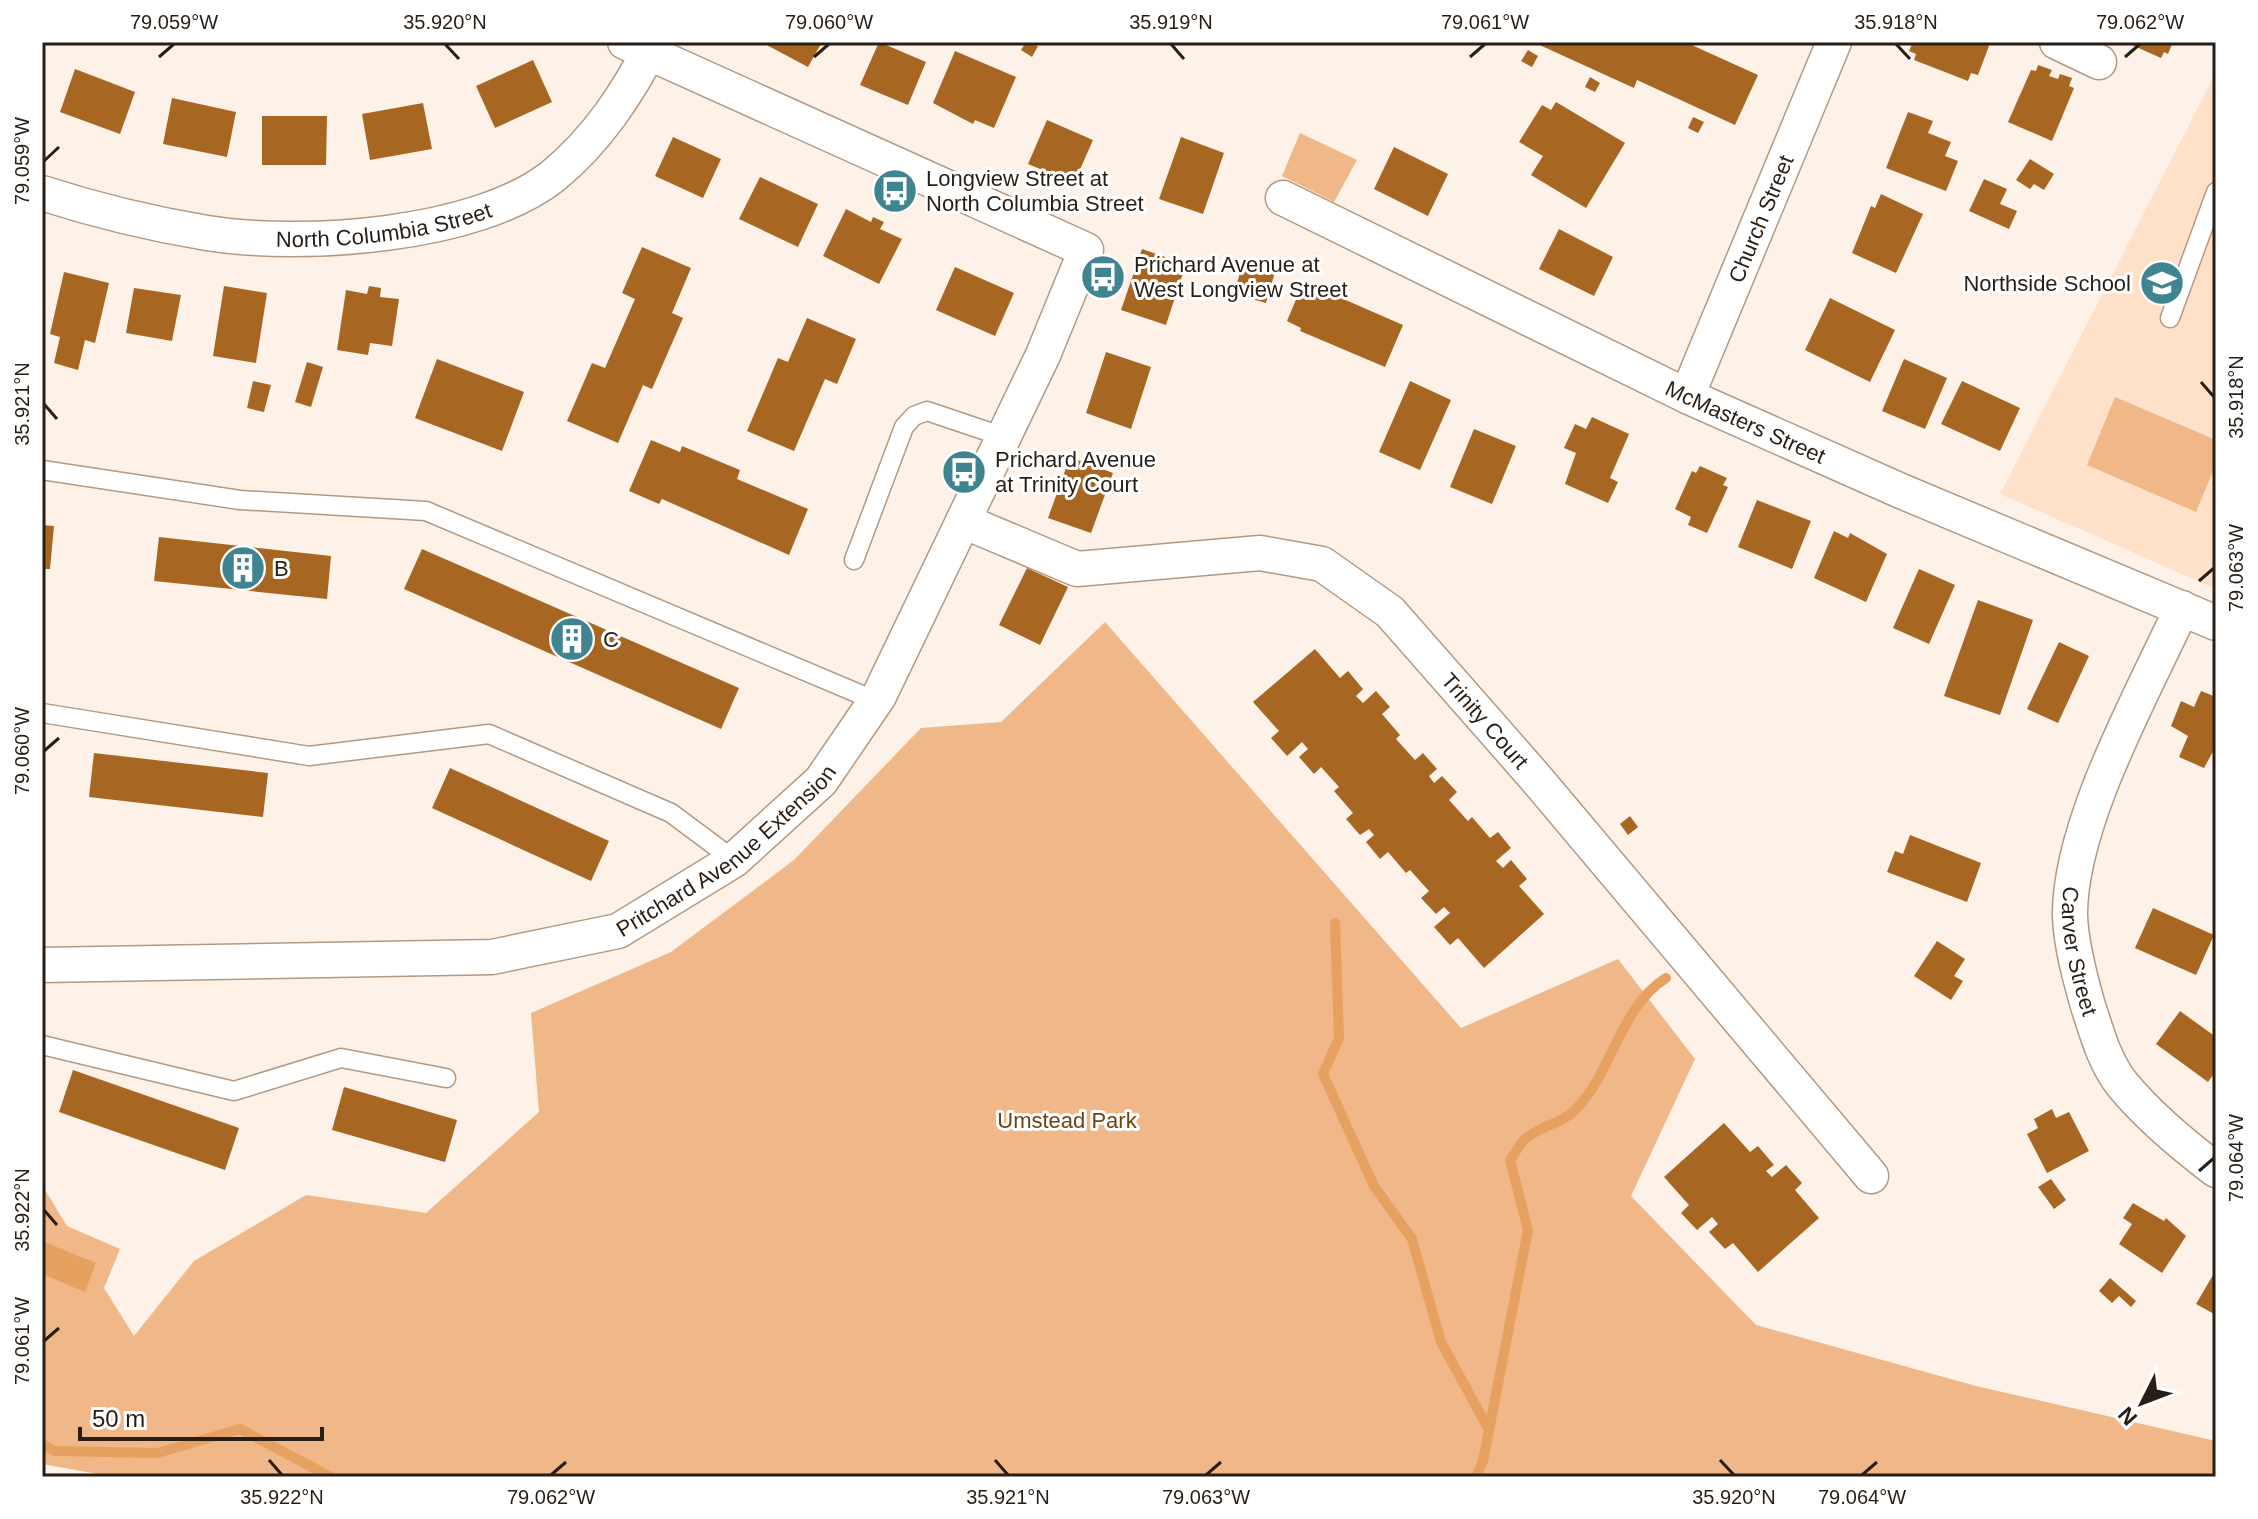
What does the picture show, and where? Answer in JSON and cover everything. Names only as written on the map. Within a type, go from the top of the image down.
[{"type":"street","name":"Church Street","points":[[1687,396],[1834,42]]},
{"type":"street","points":[[2057,42],[2099,62]]},
{"type":"street","name":"North Columbia Street","points":[[42,193],[82,206],[209,234],[314,239],[408,229],[478,216],[550,178],[599,135],[642,45]]},
{"type":"street","name":"Pritchard Avenue Extension","points":[[42,965],[492,957],[618,931],[734,860],[821,781],[876,701],[1043,355],[1086,250],[642,45]]},
{"type":"street","name":"McMasters Street","points":[[1283,198],[1687,396],[1901,491],[2216,623]]},
{"type":"street","name":"Trinity Court","points":[[963,521],[1077,569],[1260,553],[1322,564],[1390,612],[1534,776],[1871,1176]]},
{"type":"street","name":"Carver Street","points":[[2182,608],[2103,783],[2077,860],[2070,917],[2082,985],[2108,1060],[2121,1082],[2178,1141],[2216,1170]]},
{"type":"lane","points":[[2170,318],[2216,195]]},
{"type":"lane","points":[[854,560],[904,427],[914,416],[927,411],[1004,437]]},
{"type":"lane","points":[[42,470],[240,500],[426,511],[876,701]]},
{"type":"lane","points":[[42,713],[309,756],[489,734],[671,813],[734,860]]},
{"type":"lane","points":[[42,1045],[234,1091],[341,1058],[446,1078]]},
{"type":"shaded area","name":"Northside School","points":[[2216,72],[2216,589],[2000,494]]},
{"type":"shaded area","points":[[42,1241],[96,1263],[85,1292],[42,1274]]},
{"type":"green space","points":[[1300,133],[1357,160],[1334,202],[1282,176]]},
{"type":"green space","points":[[2115,397],[2216,440],[2216,464],[2196,512],[2087,465]]},
{"type":"green space","name":"Umstead Park","points":[[1105,622],[1461,1028],[1618,959],[1695,1059],[1631,1196],[1756,1325],[1976,1386],[2216,1441],[2216,1477],[115,1477],[42,1464],[42,1185],[67,1226],[120,1249],[104,1288],[134,1336],[194,1261],[306,1195],[426,1213],[539,1112],[531,1013],[671,952],[794,860],[921,728],[1001,722]]},
{"type":"building","points":[[761,42],[822,42],[808,67]]},
{"type":"building","points":[[879,42],[926,62],[908,105],[860,85]]},
{"type":"building","points":[[1026,42],[1038,46],[1032,57],[1021,50]]},
{"type":"building","points":[[1533,42],[1685,42],[1758,75],[1735,125],[1637,80],[1634,88]]},
{"type":"building","points":[[1913,42],[1983,42],[1989,46],[1978,75],[1971,73],[1968,81],[1914,60],[1916,54],[1909,51]]},
{"type":"building","points":[[2125,42],[2173,42],[2168,54],[2164,52],[2161,58]]},
{"type":"building","points":[[1528,50],[1538,56],[1532,67],[1521,61]]},
{"type":"building","points":[[955,51],[1016,77],[994,128],[975,120],[973,124],[933,103]]},
{"type":"building","points":[[533,60],[552,102],[495,128],[476,86]]},
{"type":"building","points":[[2038,65],[2052,70],[2049,76],[2058,79],[2060,74],[2072,78],[2069,86],[2074,88],[2052,141],[2008,122],[2031,70],[2036,71]]},
{"type":"building","points":[[75,69],[135,92],[120,134],[60,112]]},
{"type":"building","points":[[1590,77],[1600,83],[1595,92],[1585,87]]},
{"type":"building","points":[[172,98],[236,112],[227,157],[163,144]]},
{"type":"building","points":[[1556,102],[1625,143],[1586,208],[1531,175],[1543,156],[1519,142],[1542,105],[1551,110]]},
{"type":"building","points":[[423,103],[432,149],[370,160],[362,114]]},
{"type":"building","points":[[1908,112],[1933,121],[1928,133],[1951,142],[1945,156],[1958,161],[1946,191],[1886,168]]},
{"type":"building","points":[[262,116],[327,116],[326,165],[262,165]]},
{"type":"building","points":[[1693,117],[1704,122],[1698,133],[1688,128]]},
{"type":"building","points":[[1047,120],[1093,140],[1074,183],[1028,164]]},
{"type":"building","points":[[673,137],[721,159],[703,198],[655,176]]},
{"type":"building","points":[[1181,137],[1224,153],[1203,214],[1159,199]]},
{"type":"building","points":[[1394,147],[1448,174],[1428,216],[1374,189]]},
{"type":"building","points":[[2030,159],[2054,174],[2044,190],[2034,184],[2030,189],[2016,180]]},
{"type":"building","points":[[760,177],[818,204],[798,247],[739,219]]},
{"type":"building","points":[[1984,179],[2007,189],[2000,204],[2017,211],[2009,229],[1969,211]]},
{"type":"building","points":[[1881,194],[1923,214],[1896,273],[1852,253],[1871,206],[1875,208]]},
{"type":"building","points":[[846,209],[871,222],[873,217],[884,222],[880,229],[902,239],[879,284],[823,256]]},
{"type":"building","points":[[1559,229],[1613,257],[1594,296],[1539,269]]},
{"type":"building","points":[[642,247],[691,268],[672,313],[683,318],[652,389],[643,385],[618,443],[567,421],[592,363],[605,368],[635,299],[622,293]]},
{"type":"building","points":[[1142,249],[1186,264],[1166,325],[1121,310]]},
{"type":"building","points":[[1243,262],[1275,272],[1266,303],[1234,294]]},
{"type":"building","points":[[955,267],[1014,293],[995,336],[936,310]]},
{"type":"building","points":[[64,272],[109,283],[95,343],[85,340],[78,370],[54,363],[60,337],[50,334]]},
{"type":"building","points":[[1302,285],[1317,292],[1318,288],[1403,325],[1385,367],[1300,331],[1301,328],[1287,321]]},
{"type":"building","points":[[224,286],[267,293],[256,363],[213,356]]},
{"type":"building","points":[[369,286],[381,288],[380,297],[399,299],[392,346],[370,343],[368,355],[337,350],[346,290],[367,294]]},
{"type":"building","points":[[134,288],[181,295],[172,341],[126,333]]},
{"type":"building","points":[[1830,298],[1895,330],[1870,382],[1805,350]]},
{"type":"building","points":[[807,318],[856,339],[837,384],[825,379],[794,451],[747,431],[778,358],[788,362]]},
{"type":"building","points":[[1106,352],[1151,367],[1131,429],[1086,413]]},
{"type":"building","points":[[437,359],[524,392],[502,451],[415,418]]},
{"type":"building","points":[[1904,359],[1947,378],[1925,429],[1882,411]]},
{"type":"building","points":[[307,362],[323,367],[311,407],[295,402]]},
{"type":"building","points":[[253,381],[271,385],[264,412],[247,408]]},
{"type":"building","points":[[1410,381],[1451,400],[1420,470],[1379,452]]},
{"type":"building","points":[[1962,381],[2020,408],[2000,451],[1941,424]]},
{"type":"building","points":[[1592,417],[1629,434],[1610,478],[1618,482],[1608,503],[1565,484],[1576,453],[1564,448],[1575,424],[1586,429]]},
{"type":"building","points":[[1474,429],[1516,446],[1492,504],[1450,487]]},
{"type":"building","points":[[651,440],[680,452],[682,446],[740,470],[737,479],[808,509],[789,555],[662,499],[659,504],[629,491]]},
{"type":"building","points":[[1070,457],[1113,473],[1091,533],[1048,518]]},
{"type":"building","points":[[1700,466],[1727,478],[1723,485],[1728,487],[1707,533],[1688,525],[1691,517],[1675,509],[1692,471],[1696,473]]},
{"type":"building","points":[[1757,500],[1811,521],[1792,569],[1738,547]]},
{"type":"building","points":[[42,525],[54,526],[50,569],[42,569]]},
{"type":"building","points":[[1834,531],[1848,538],[1850,533],[1887,554],[1866,602],[1814,578]]},
{"type":"building","name":"B","points":[[159,537],[331,556],[327,599],[154,581]]},
{"type":"building","name":"C","points":[[422,549],[739,688],[721,729],[404,589]]},
{"type":"building","points":[[1027,568],[1068,587],[1040,645],[999,625]]},
{"type":"building","points":[[1919,569],[1955,585],[1929,644],[1893,628]]},
{"type":"building","points":[[1978,600],[2033,620],[2000,715],[1944,696]]},
{"type":"building","points":[[2059,642],[2089,656],[2058,723],[2027,709]]},
{"type":"building","points":[[1315,649],[1340,678],[1348,671],[1363,689],[1356,696],[1363,703],[1376,691],[1390,707],[1382,714],[1400,735],[1396,739],[1415,760],[1423,753],[1437,769],[1429,776],[1434,783],[1442,776],[1457,792],[1449,800],[1468,821],[1472,817],[1490,838],[1498,832],[1511,848],[1496,861],[1503,868],[1511,860],[1527,879],[1519,886],[1544,914],[1484,968],[1458,938],[1450,945],[1434,927],[1450,913],[1444,907],[1436,914],[1421,898],[1429,891],[1410,870],[1406,873],[1388,852],[1380,859],[1366,842],[1374,835],[1369,829],[1360,835],[1346,819],[1353,813],[1334,791],[1339,787],[1321,767],[1314,774],[1299,757],[1308,749],[1302,742],[1287,756],[1271,738],[1279,731],[1253,702]]},
{"type":"building","points":[[2201,691],[2216,697],[2216,746],[2204,768],[2179,757],[2188,736],[2171,726],[2181,701],[2194,707]]},
{"type":"building","points":[[94,753],[268,773],[263,817],[89,797]]},
{"type":"building","points":[[450,768],[609,841],[591,881],[432,808]]},
{"type":"building","points":[[1630,816],[1638,827],[1628,835],[1620,824]]},
{"type":"building","points":[[1910,835],[1981,863],[1967,902],[1887,872],[1895,851],[1903,854]]},
{"type":"building","points":[[2153,908],[2214,935],[2196,975],[2135,948]]},
{"type":"building","points":[[1937,941],[1965,959],[1954,976],[1963,981],[1951,1000],[1914,976]]},
{"type":"building","points":[[2180,1011],[2216,1037],[2216,1071],[2208,1082],[2156,1044]]},
{"type":"building","points":[[73,1070],[239,1128],[225,1170],[59,1112]]},
{"type":"building","points":[[344,1087],[457,1120],[445,1162],[332,1130]]},
{"type":"building","points":[[2052,1109],[2056,1118],[2069,1112],[2089,1151],[2047,1173],[2027,1134],[2038,1128],[2034,1119]]},
{"type":"building","points":[[1724,1123],[1750,1152],[1758,1146],[1774,1165],[1766,1171],[1772,1177],[1786,1165],[1802,1183],[1795,1190],[1819,1218],[1758,1272],[1733,1243],[1725,1249],[1709,1232],[1718,1224],[1712,1217],[1697,1230],[1681,1213],[1689,1205],[1664,1177]]},
{"type":"building","points":[[2051,1179],[2066,1200],[2054,1209],[2038,1187]]},
{"type":"building","points":[[2133,1203],[2164,1221],[2166,1218],[2186,1236],[2162,1273],[2119,1244],[2132,1224],[2123,1218]]},
{"type":"building","points":[[2216,1270],[2216,1315],[2196,1304]]},
{"type":"building","points":[[2110,1278],[2136,1301],[2131,1307],[2119,1296],[2112,1303],[2099,1291]]},
{"type":"waterway","points":[[1335,923],[1339,1038],[1323,1074],[1374,1186],[1412,1239],[1441,1342],[1488,1428]]},
{"type":"waterway","points":[[1476,1477],[1483,1461],[1528,1230],[1510,1160],[1530,1135],[1577,1108],[1600,1076],[1638,1005],[1666,978]]},
{"type":"waterway","points":[[42,1444],[55,1451],[157,1453],[240,1429],[331,1477]]},
{"type":"place","name":"Longview Street at North Columbia Street","points":[[895,191]]},
{"type":"place","name":"Prichard Avenue at West Longview Street","points":[[1103,277]]},
{"type":"place","name":"Northside School","points":[[2162,283]]},
{"type":"place","name":"Prichard Avenue at Trinity Court","points":[[964,472]]},
{"type":"place","name":"B","points":[[243,568]]},
{"type":"place","name":"C","points":[[572,639]]}]
